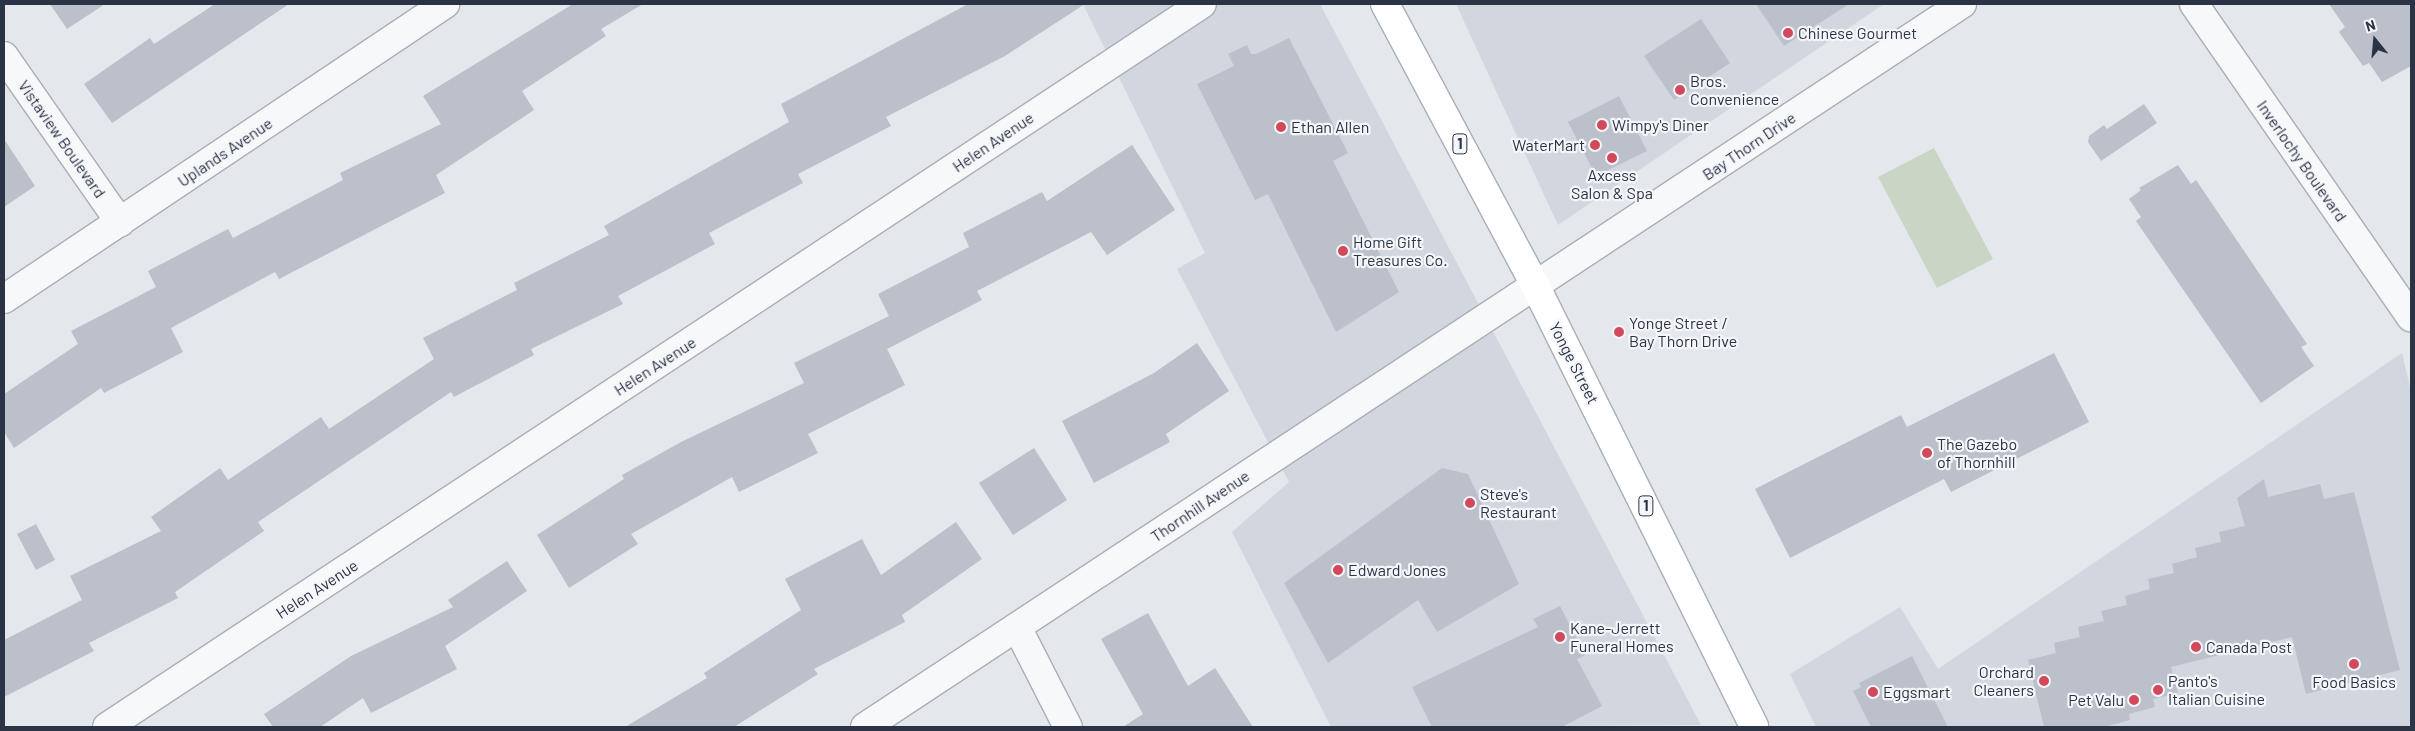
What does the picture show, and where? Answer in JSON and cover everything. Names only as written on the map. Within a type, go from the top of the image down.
[{"type":"main road","name":"Yonge Street","points":[[1385,4],[1535,285],[1754,727]]},
{"type":"street","name":"Uplands Avenue","points":[[4,299],[120,222],[414,12],[445,4]]},
{"type":"street","name":"Helen Avenue","points":[[107,727],[1202,4]]},
{"type":"street","name":"Bay Thorn Drive","points":[[1535,285],[1962,4]]},
{"type":"street","name":"Inverlochy Boulevard","points":[[2194,4],[2411,317]]},
{"type":"street","name":"Vistaview Boulevard","points":[[4,56],[120,222]]},
{"type":"street","name":"Thornhill Avenue","points":[[865,727],[1535,285]]},
{"type":"street","points":[[1017,627],[1068,727]]},
{"type":"shaded area","points":[[1083,4],[1320,4],[1701,725],[1331,727],[1232,532],[1289,482],[1177,269],[1205,253]]},
{"type":"shaded area","points":[[1456,4],[1884,4],[1558,225]]},
{"type":"shaded area","points":[[2402,353],[2411,392],[2411,727],[1816,727],[1790,674],[1900,607],[1938,669]]},
{"type":"green space","points":[[1934,148],[1993,259],[1937,288],[1878,177]]},
{"type":"building","points":[[50,4],[105,4],[67,29]]},
{"type":"building","points":[[215,4],[289,4],[112,123],[84,84],[150,38],[154,44]]},
{"type":"building","points":[[573,4],[643,4],[601,29],[606,36],[522,91],[534,110],[436,175],[445,193],[279,279],[275,272],[171,328],[183,352],[104,393],[101,388],[14,448],[4,432],[4,394],[78,344],[71,331],[156,287],[148,271],[228,229],[233,238],[343,180],[340,173],[441,124],[423,96]]},
{"type":"building","points":[[968,4],[1085,4],[1005,56],[886,117],[891,126],[798,174],[803,183],[709,233],[715,244],[618,296],[623,304],[531,349],[534,355],[454,397],[451,392],[258,522],[264,531],[175,592],[178,598],[89,643],[94,651],[4,697],[4,640],[82,600],[70,576],[161,531],[151,517],[220,468],[228,480],[321,417],[329,429],[434,359],[423,338],[517,290],[514,283],[609,235],[604,226],[789,122],[781,104]]},
{"type":"building","points":[[1756,4],[1849,4],[1784,46]]},
{"type":"building","points":[[2329,4],[2411,4],[2411,66],[2382,82],[2369,63],[2363,66],[2339,32],[2345,27]]},
{"type":"building","points":[[1701,19],[1730,63],[1674,100],[1644,56]]},
{"type":"building","points":[[1289,38],[1348,153],[1333,161],[1399,292],[1336,332],[1268,194],[1255,200],[1197,84],[1234,66],[1228,54],[1247,45],[1251,54],[1256,54]]},
{"type":"building","points":[[1619,96],[1647,151],[1596,176],[1568,122]]},
{"type":"building","points":[[2144,104],[2157,123],[2101,161],[2088,142],[2089,136],[2104,125],[2107,129]]},
{"type":"building","points":[[4,139],[35,186],[4,207]]},
{"type":"building","points":[[1132,145],[1175,210],[1107,255],[1091,232],[977,291],[982,300],[887,349],[905,385],[808,434],[818,453],[739,492],[732,477],[631,534],[638,544],[569,588],[537,535],[624,479],[622,475],[681,442],[804,383],[794,363],[889,316],[878,294],[969,247],[963,233],[1042,192],[1047,201]]},
{"type":"building","points":[[2178,165],[2191,184],[2196,180],[2307,344],[2301,347],[2314,366],[2261,403],[2136,221],[2141,217],[2129,199],[2141,190],[2139,188]]},
{"type":"building","points":[[1197,343],[1229,391],[1166,434],[1170,442],[1094,483],[1062,421],[1154,373]]},
{"type":"building","name":"The Gazebo of Thornhill","points":[[2054,353],[2089,422],[1951,492],[1944,479],[1790,558],[1755,489],[1901,415],[1907,427]]},
{"type":"building","points":[[1034,448],[1067,500],[1013,535],[979,483]]},
{"type":"building","points":[[1442,468],[1468,474],[1519,584],[1437,632],[1418,600],[1328,663],[1284,583]]},
{"type":"building","points":[[2264,479],[2268,497],[2320,484],[2324,499],[2354,492],[2400,670],[2306,694],[2292,637],[2171,667],[2178,693],[2153,699],[2155,707],[2129,714],[2130,720],[2104,727],[2044,727],[2028,660],[2056,653],[2054,643],[2080,637],[2078,627],[2104,621],[2101,611],[2127,605],[2125,596],[2150,589],[2148,579],[2174,573],[2172,564],[2197,557],[2195,548],[2221,542],[2219,532],[2245,526],[2237,498]]},
{"type":"building","points":[[956,522],[982,559],[902,615],[905,622],[814,669],[818,674],[734,727],[625,727],[707,678],[704,673],[801,610],[785,579],[862,539],[881,575]]},
{"type":"building","points":[[36,524],[55,560],[36,570],[17,534]]},
{"type":"building","points":[[507,561],[527,591],[445,646],[457,669],[371,713],[363,698],[320,727],[273,727],[264,714],[351,656],[453,607],[448,600]]},
{"type":"building","points":[[1560,606],[1585,655],[1577,659],[1602,706],[1562,727],[1432,727],[1412,687],[1538,627],[1533,619]]},
{"type":"building","points":[[1148,613],[1188,686],[1215,668],[1253,727],[1123,727],[1143,714],[1101,639]]},
{"type":"building","points":[[1912,656],[1948,727],[1871,727],[1853,691],[1861,687],[1859,683]]},
{"type":"place","name":"Chinese Gourmet","points":[[1788,33]]},
{"type":"place","name":"Bros. Convenience","points":[[1680,90]]},
{"type":"place","name":"Wimpy's Diner","points":[[1602,125]]},
{"type":"place","name":"Ethan Allen","points":[[1281,127]]},
{"type":"place","name":"WaterMart","points":[[1595,145]]},
{"type":"place","name":"Axcess Salon & Spa","points":[[1612,158]]},
{"type":"place","name":"Home Gift Treasures Co.","points":[[1343,251]]},
{"type":"place","name":"Yonge Street / Bay Thorn Drive","points":[[1619,332]]},
{"type":"place","name":"The Gazebo of Thornhill","points":[[1927,453]]},
{"type":"place","name":"Steve's Restaurant","points":[[1470,503]]},
{"type":"place","name":"Edward Jones","points":[[1338,570]]},
{"type":"place","name":"Kane-Jerrett Funeral Homes","points":[[1560,637]]},
{"type":"place","name":"Canada Post","points":[[2196,647]]},
{"type":"place","name":"Food Basics","points":[[2354,664]]},
{"type":"place","name":"Orchard Cleaners","points":[[2044,681]]},
{"type":"place","name":"Panto's Italian Cuisine","points":[[2158,690]]},
{"type":"place","name":"Eggsmart","points":[[1873,692]]},
{"type":"place","name":"Pet Valu","points":[[2134,700]]}]
